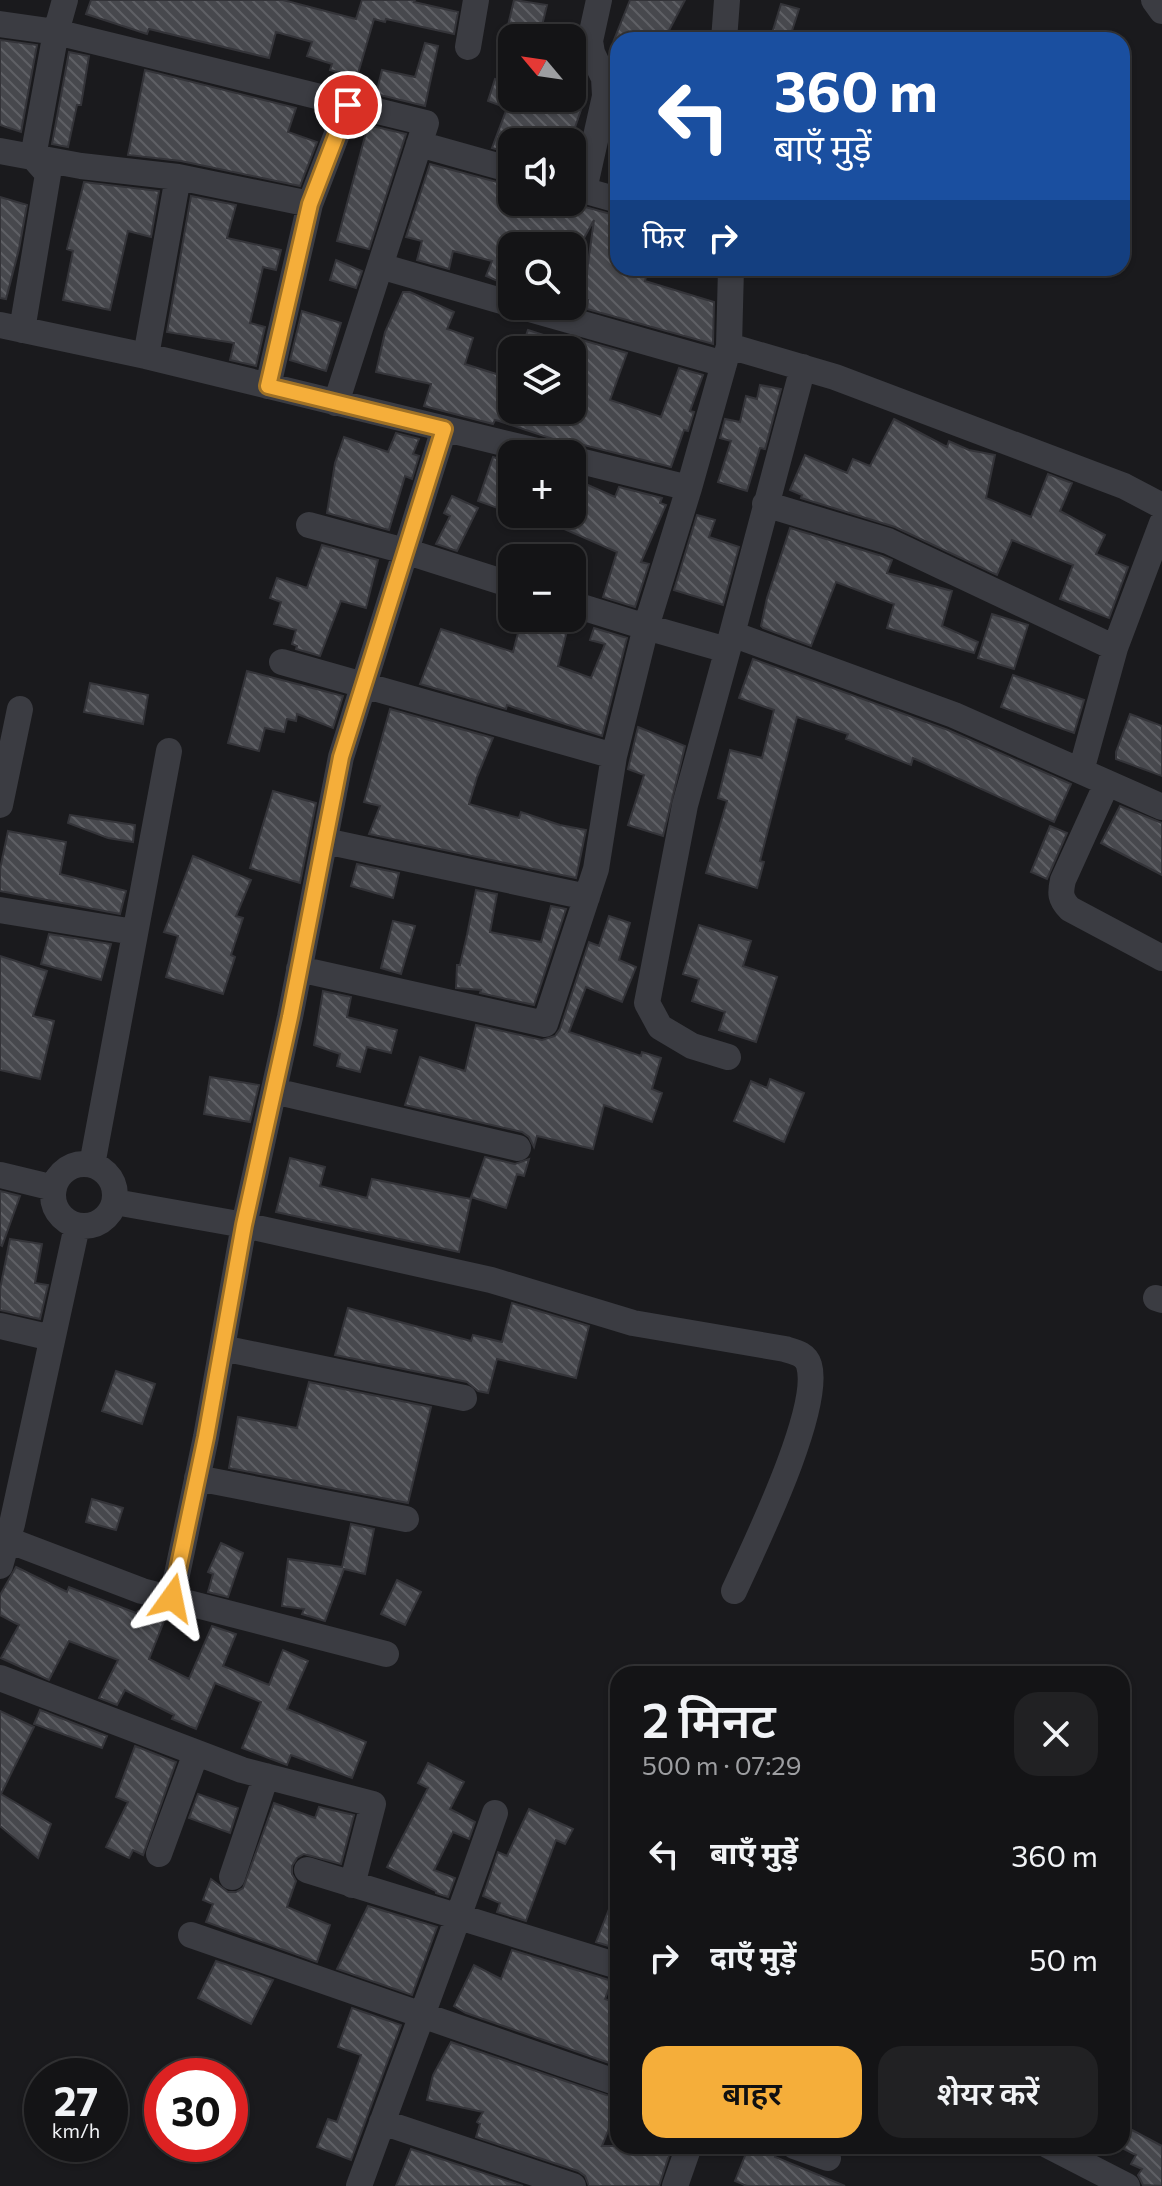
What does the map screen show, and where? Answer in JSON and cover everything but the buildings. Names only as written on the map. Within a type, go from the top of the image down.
[{"type":"street","points":[[33,157],[56,32],[65,0]]},
{"type":"street","points":[[468,47],[476,0]]},
{"type":"street","points":[[586,161],[605,96],[604,78],[594,60],[590,41],[599,0]]},
{"type":"street","points":[[725,32],[727,0]]},
{"type":"street","points":[[1154,0],[1162,11]]},
{"type":"street","points":[[0,24],[56,32],[426,123],[336,403]]},
{"type":"street","points":[[268,386],[310,204],[348,105]]},
{"type":"street","points":[[419,144],[498,166]]},
{"type":"street","points":[[0,151],[81,166],[178,177],[310,204]]},
{"type":"street","points":[[33,157],[48,174],[11,327],[146,356],[498,442]]},
{"type":"street","points":[[146,356],[178,177]]},
{"type":"street","points":[[586,191],[610,198]]},
{"type":"street","points":[[380,266],[498,300]]},
{"type":"street","points":[[299,969],[545,1024],[596,869],[614,756],[646,627],[727,355],[731,276]]},
{"type":"street","points":[[578,320],[727,355],[803,367],[835,377],[1124,486],[1162,506]]},
{"type":"street","points":[[728,1057],[692,1046],[660,1027],[647,1003],[685,805],[803,367]]},
{"type":"street","points":[[172,1598],[244,1225],[341,757],[444,429]]},
{"type":"street","points":[[586,462],[689,488]]},
{"type":"street","points":[[765,504],[888,541],[1115,648]]},
{"type":"street","points":[[1081,771],[1115,648],[1162,523]]},
{"type":"street","points":[[309,525],[498,581]]},
{"type":"street","points":[[586,608],[646,627],[730,642],[954,715],[1162,807]]},
{"type":"street","points":[[282,662],[614,756]]},
{"type":"street","points":[[0,805],[20,709]]},
{"type":"street","points":[[92,1165],[169,751]]},
{"type":"street","points":[[1107,783],[1063,880],[1060,892],[1062,902],[1162,958]]},
{"type":"street","points":[[325,841],[587,897]]},
{"type":"street","points":[[0,910],[134,932]]},
{"type":"street","points":[[274,1091],[518,1148]]},
{"type":"street","points":[[92,1165],[101,1168],[114,1183],[115,1202],[105,1219],[97,1225],[77,1226],[61,1216],[53,1198],[54,1188],[57,1179],[72,1166],[92,1165]]},
{"type":"street","points":[[0,1175],[54,1188]]},
{"type":"street","points":[[115,1202],[244,1225],[491,1280],[633,1323],[785,1349],[804,1357],[808,1363],[809,1388],[795,1449],[734,1591]]},
{"type":"street","points":[[0,1566],[8,1540],[11,1479],[52,1338],[77,1226]]},
{"type":"street","points":[[0,1326],[52,1338]]},
{"type":"street","points":[[222,1348],[464,1398]]},
{"type":"street","points":[[197,1478],[406,1519]]},
{"type":"street","points":[[8,1540],[142,1591],[386,1654]]},
{"type":"street","points":[[0,1678],[242,1770],[373,1804],[352,1885]]},
{"type":"street","points":[[159,1854],[196,1753]]},
{"type":"street","points":[[232,1877],[266,1776]]},
{"type":"street","points":[[359,2186],[495,1813]]},
{"type":"street","points":[[307,1870],[610,1964]]},
{"type":"street","points":[[191,1935],[610,2080]]},
{"type":"street","points":[[382,2122],[573,2186]]},
{"type":"street","points":[[675,2186],[686,2154]]},
{"type":"street","points":[[817,2154],[828,2158]]},
{"type":"street","points":[[1065,2154],[1127,2186]]},
{"type":"route","points":[[172,1598],[206,1437],[244,1225],[290,1017],[341,757],[444,429],[268,386],[310,204],[348,105]]}]
